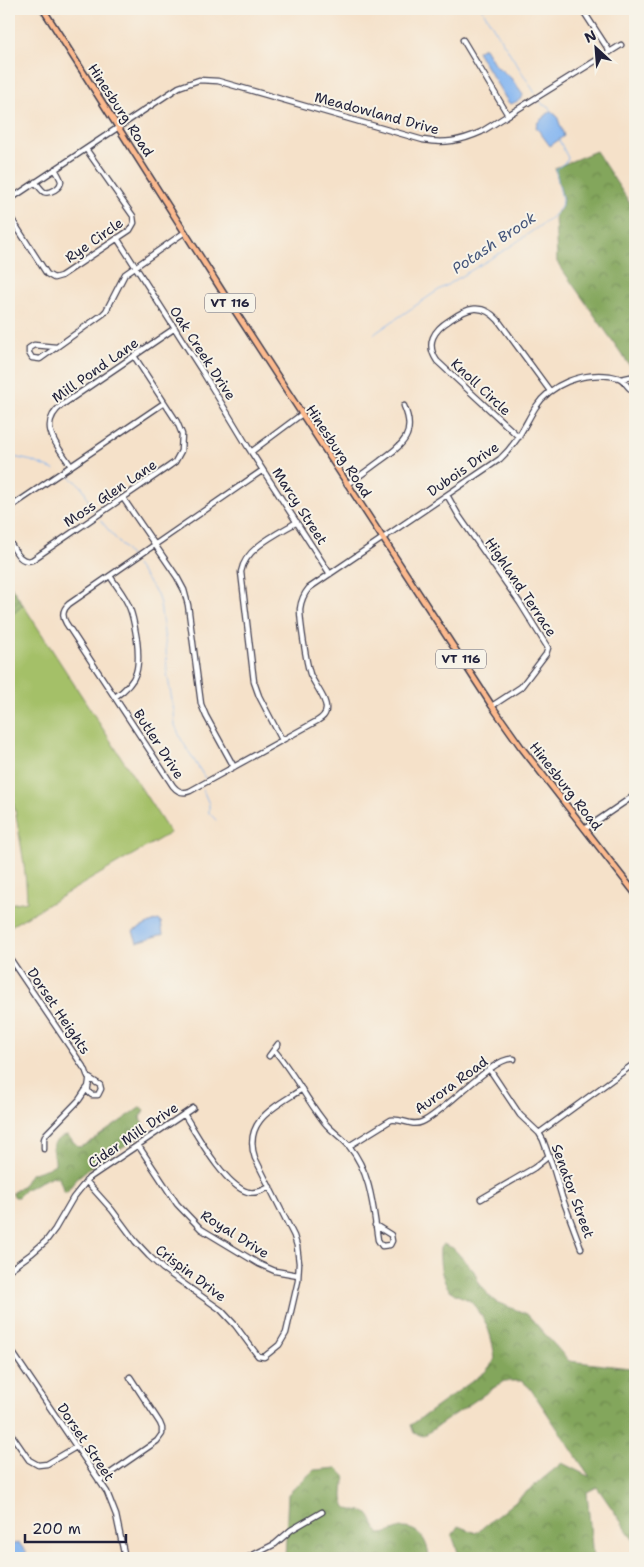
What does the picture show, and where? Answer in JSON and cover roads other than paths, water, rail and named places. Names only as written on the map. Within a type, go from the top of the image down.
[{"type":"main road","name":"Hinesburg Road","points":[[43,9],[302,414],[492,706],[521,747],[635,893]]},
{"type":"street","points":[[582,9],[610,52]]},
{"type":"street","points":[[462,40],[508,115]]},
{"type":"street","name":"Meadowland Drive","points":[[118,127],[179,87],[200,80],[218,81],[407,136],[432,142],[450,142],[468,138],[481,132],[621,45]]},
{"type":"street","points":[[9,200],[118,127]]},
{"type":"street","name":"Rye Circle","points":[[9,215],[47,274],[53,278],[59,277],[132,228],[133,218],[86,149]]},
{"type":"street","points":[[35,182],[43,191],[51,192],[61,182],[55,169]]},
{"type":"street","points":[[56,348],[34,344],[29,348],[29,353],[32,358],[38,359],[56,348],[105,313],[124,276],[186,232]]},
{"type":"street","name":"Oak Creek Drive","points":[[117,238],[224,405],[251,452]]},
{"type":"street","name":"Knoll Circle","points":[[519,437],[437,362],[433,354],[432,345],[437,330],[465,310],[478,308],[488,312],[498,320],[550,391]]},
{"type":"street","name":"Mill Pond Lane","points":[[71,466],[51,434],[50,423],[54,413],[62,405],[175,328]]},
{"type":"street","name":"Moss Glen Lane","points":[[9,541],[22,560],[31,560],[123,498],[177,458],[181,451],[181,430],[134,356]]},
{"type":"street","name":"Dubois Drive","points":[[383,539],[500,459],[511,449],[535,407],[550,391],[567,382],[583,377],[605,376],[621,379],[635,376]]},
{"type":"street","points":[[621,379],[630,389],[635,391]]},
{"type":"street","points":[[9,508],[164,403]]},
{"type":"street","points":[[348,484],[388,456],[405,440],[409,425],[404,406]]},
{"type":"street","points":[[251,452],[302,414]]},
{"type":"street","name":"Marcy Street","points":[[251,452],[330,574]]},
{"type":"street","name":"Butler Drive","points":[[263,470],[69,604],[64,610],[63,615],[66,623],[173,786],[179,792],[190,791],[321,719],[326,711],[325,703],[309,669],[300,609],[302,598],[306,592],[330,574],[383,539]]},
{"type":"street","name":"Highland Terrace","points":[[447,495],[459,516],[515,596],[548,648],[546,654],[522,686],[492,706]]},
{"type":"street","points":[[123,498],[174,572],[184,590],[188,605],[201,704],[234,767]]},
{"type":"street","points":[[282,740],[259,696],[254,682],[241,572],[245,559],[251,552],[296,522]]},
{"type":"street","points":[[110,576],[124,597],[132,614],[139,658],[137,672],[133,681],[115,697]]},
{"type":"street","points":[[585,829],[635,795]]},
{"type":"street","name":"Dorset Heights","points":[[9,958],[83,1066],[89,1078],[98,1083],[101,1089],[98,1095],[94,1096],[90,1094],[87,1088]]},
{"type":"street","points":[[269,1056],[278,1044]]},
{"type":"street","points":[[274,1050],[324,1123],[349,1146],[361,1165],[369,1187],[375,1224],[379,1243],[384,1246],[390,1244],[393,1239],[391,1235],[375,1224]]},
{"type":"street","name":"Aurora Road","points":[[349,1146],[391,1120],[412,1124],[426,1120],[490,1070],[505,1060],[514,1059]]},
{"type":"street","points":[[539,1133],[635,1062]]},
{"type":"street","name":"Senator Street","points":[[490,1070],[520,1116],[539,1133],[549,1156],[581,1248]]},
{"type":"street","points":[[44,1149],[46,1134],[79,1100],[87,1088],[89,1078]]},
{"type":"street","points":[[298,1275],[297,1246],[292,1231],[253,1150],[252,1141],[259,1120],[266,1113],[302,1089]]},
{"type":"street","name":"Cider Mill Drive","points":[[9,1270],[36,1251],[46,1241],[72,1198],[86,1181],[193,1108]]},
{"type":"street","points":[[184,1114],[222,1172],[235,1185],[252,1193],[270,1187]]},
{"type":"street","name":"Royal Drive","points":[[138,1145],[177,1204],[201,1229],[259,1264],[276,1271],[298,1275]]},
{"type":"street","points":[[481,1199],[534,1168],[549,1156]]},
{"type":"street","name":"Crispin Drive","points":[[86,1181],[149,1256],[171,1275],[216,1306],[235,1325],[258,1356],[264,1358],[279,1345],[286,1333],[298,1275]]},
{"type":"street","name":"Dorset Street","points":[[9,1346],[107,1492],[116,1515],[125,1558]]},
{"type":"street","points":[[100,1481],[154,1442],[162,1434],[160,1423],[130,1377]]},
{"type":"street","points":[[9,1431],[28,1458],[38,1465],[47,1464],[76,1447]]},
{"type":"street","points":[[247,1558],[275,1544],[291,1530],[322,1512]]},
{"type":"water","points":[[485,48],[495,65],[511,78],[523,95],[520,100],[510,104],[508,102],[477,51]]},
{"type":"water","points":[[551,111],[557,116],[564,136],[550,146],[536,127],[538,122]]},
{"type":"water","points":[[159,920],[163,934],[137,942],[133,931]]},
{"type":"water","points":[[19,1543],[26,1552],[24,1558],[9,1558],[9,1545]]},
{"type":"waterway","name":"Potash Brook","points":[[482,9],[535,93]]},
{"type":"waterway","name":"Potash Brook","points":[[540,101],[543,105],[548,106],[551,111]]},
{"type":"waterway","name":"Potash Brook","points":[[374,334],[434,293],[508,248],[551,218],[561,207],[562,199],[556,169],[567,161],[568,158],[559,140]]},
{"type":"waterway","points":[[9,456],[32,461],[54,470]]},
{"type":"waterway","points":[[68,476],[83,489],[94,511]]},
{"type":"waterway","points":[[101,521],[131,557]]},
{"type":"waterway","points":[[136,565],[157,594],[160,604],[166,648],[167,673],[175,725],[181,739],[205,778]]},
{"type":"waterway","points":[[203,790],[209,804],[209,813],[216,820]]}]
